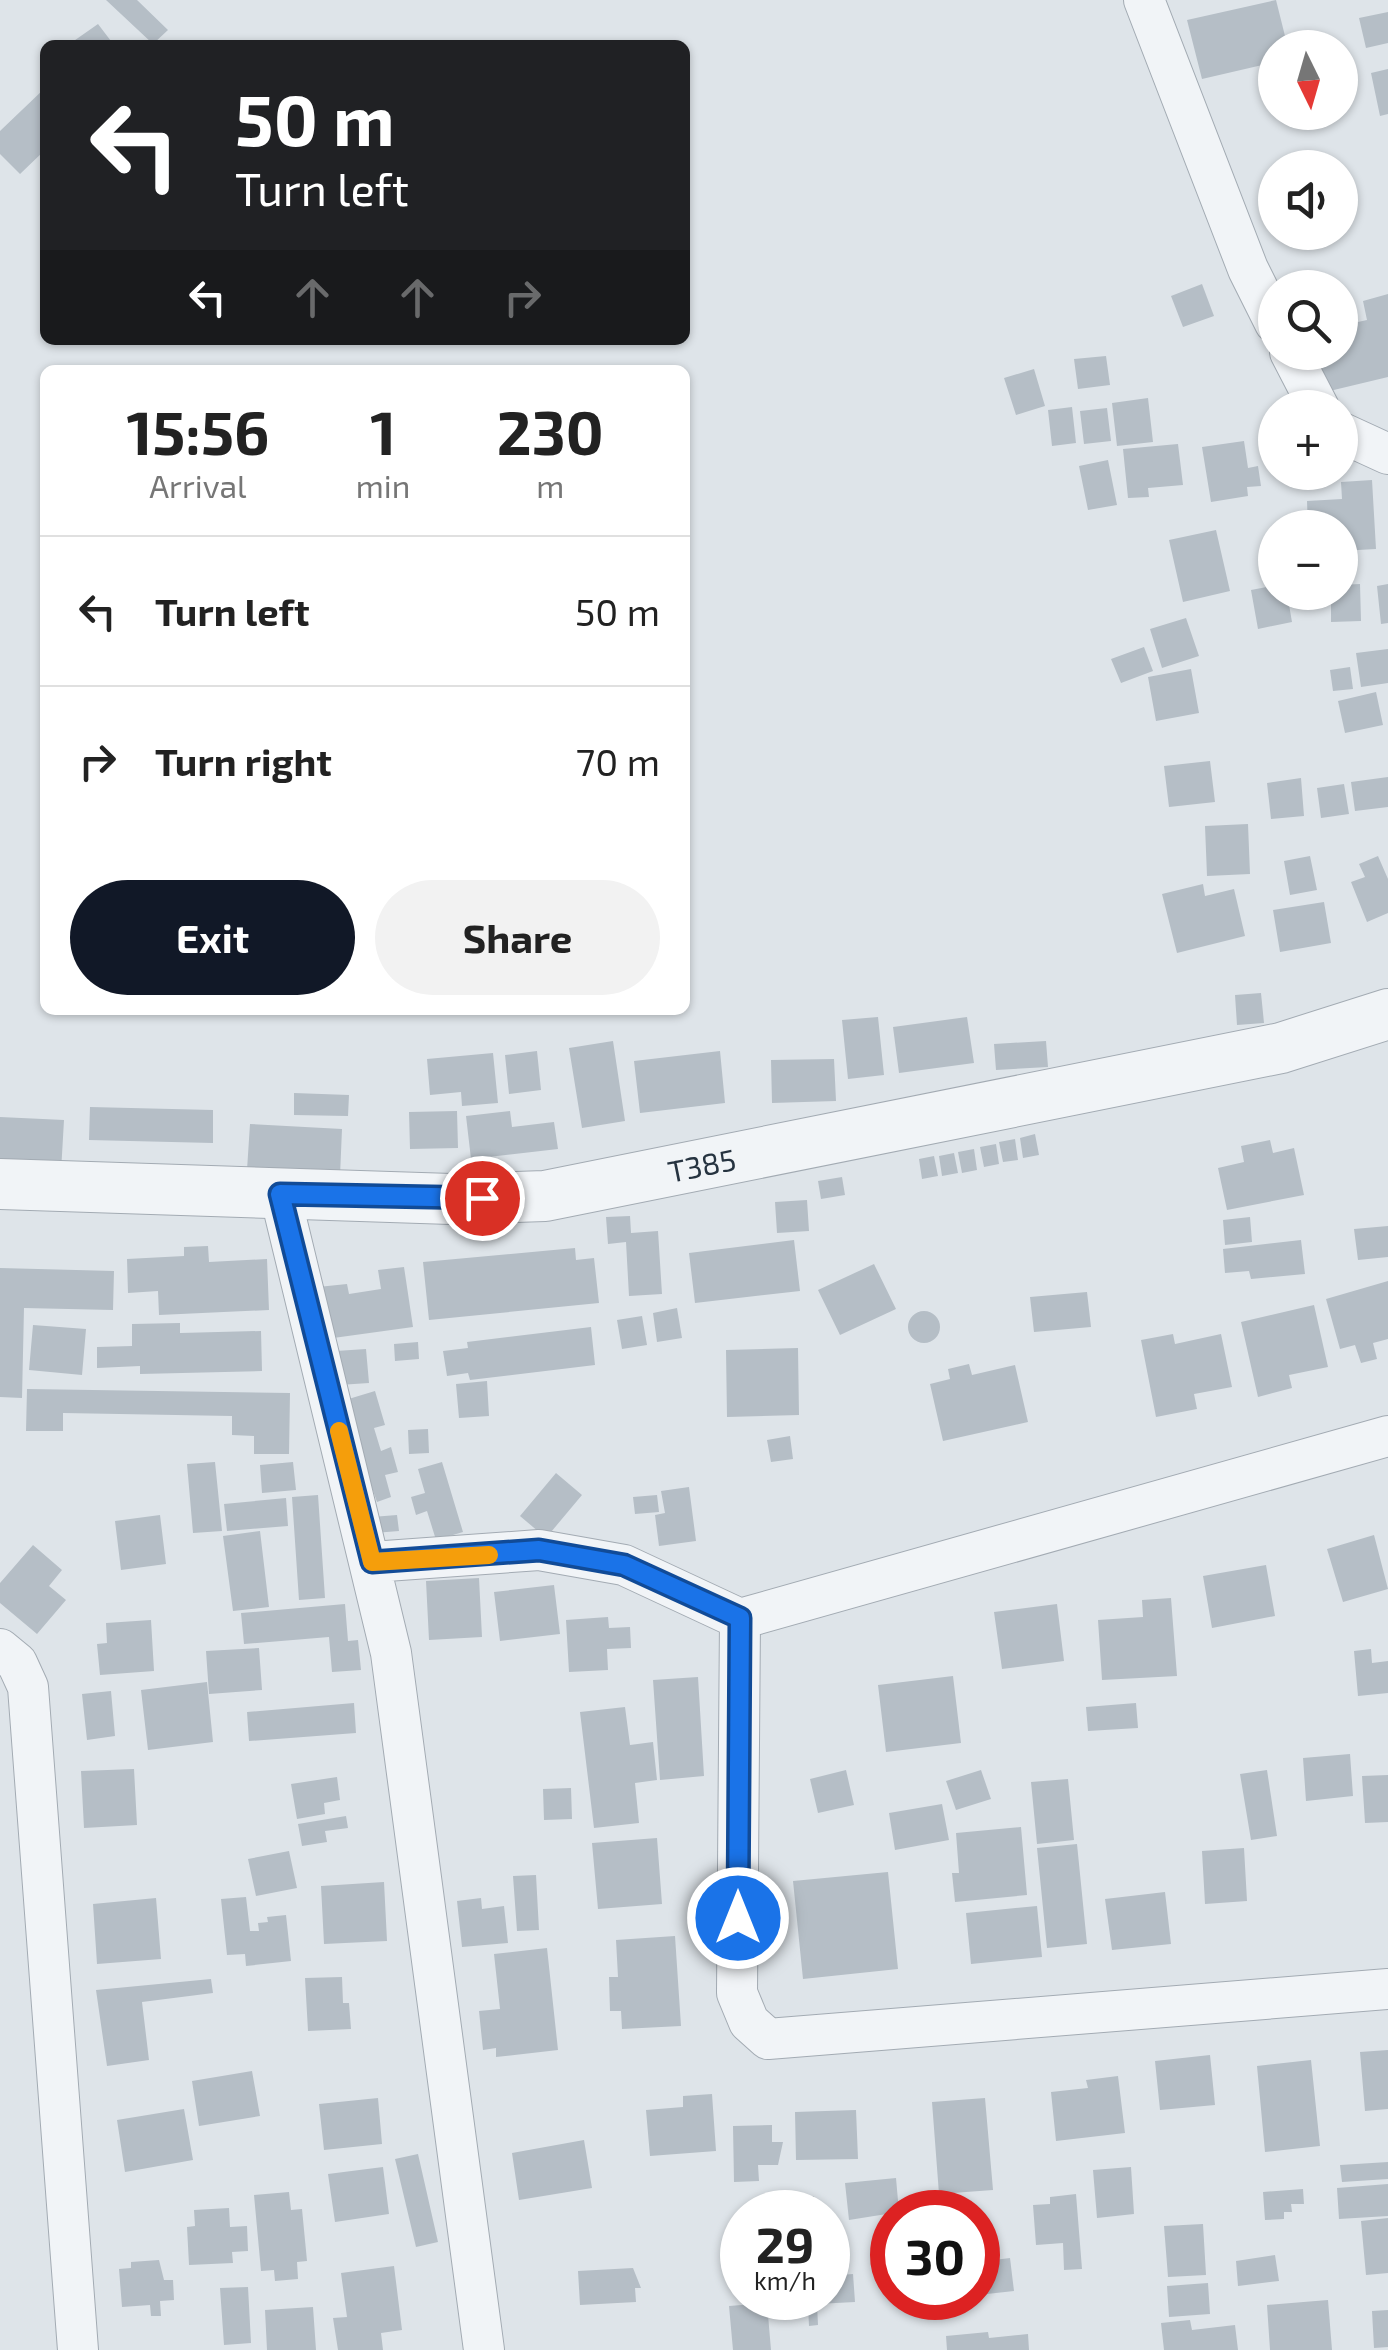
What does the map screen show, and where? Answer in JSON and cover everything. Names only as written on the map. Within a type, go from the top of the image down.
[{"type":"street","points":[[1144,0],[1258,289]]},
{"type":"street","points":[[1358,440],[1388,454]]},
{"type":"street","name":"T385","points":[[0,1184],[451,1199],[545,1196],[1281,1048],[1388,1014]]},
{"type":"street","points":[[280,1194],[372,1562],[391,1654],[484,2350]]},
{"type":"street","points":[[372,1562],[539,1550],[624,1565],[740,1618],[1388,1436]]},
{"type":"street","points":[[740,1618],[737,1993],[749,2022],[768,2039],[1388,1989]]},
{"type":"street","points":[[0,1649],[17,1663],[28,1686],[78,2350]]},
{"type":"building","points":[[106,0],[137,0],[168,30],[157,40],[149,40]]},
{"type":"building","points":[[1276,0],[1284,30],[1258,30],[1258,66],[1202,79],[1187,20]]},
{"type":"building","points":[[1388,12],[1388,43],[1366,48],[1359,18]]},
{"type":"building","points":[[98,24],[110,40],[75,40]]},
{"type":"building","points":[[1388,69],[1388,114],[1380,116],[1371,73]]},
{"type":"building","points":[[40,93],[40,155],[20,174],[0,154],[0,131]]},
{"type":"building","points":[[1202,284],[1214,316],[1183,327],[1171,296]]},
{"type":"building","points":[[1388,294],[1388,377],[1334,390],[1316,390],[1311,370],[1358,370],[1358,322],[1367,320],[1363,301]]},
{"type":"building","points":[[1106,356],[1110,385],[1078,389],[1074,359]]},
{"type":"building","points":[[1034,369],[1045,406],[1016,415],[1004,378]]},
{"type":"building","points":[[1148,398],[1153,442],[1117,446],[1112,403]]},
{"type":"building","points":[[1072,407],[1076,443],[1052,446],[1048,410]]},
{"type":"building","points":[[1107,408],[1111,441],[1084,444],[1080,411]]},
{"type":"building","points":[[1244,441],[1248,468],[1258,466],[1258,486],[1247,487],[1248,496],[1211,502],[1202,447]]},
{"type":"building","points":[[1178,444],[1183,485],[1148,488],[1149,497],[1128,498],[1123,449]]},
{"type":"building","points":[[1108,460],[1117,505],[1088,510],[1079,466]]},
{"type":"building","points":[[1372,480],[1376,549],[1358,550],[1358,510],[1307,510],[1307,501],[1342,499],[1341,490],[1358,490],[1358,481]]},
{"type":"building","points":[[1216,530],[1230,591],[1183,602],[1169,540]]},
{"type":"building","points":[[1358,584],[1361,621],[1331,622],[1331,610],[1358,610]]},
{"type":"building","points":[[1388,584],[1388,623],[1381,624],[1377,586]]},
{"type":"building","points":[[1258,589],[1258,610],[1290,610],[1292,622],[1258,629],[1251,590]]},
{"type":"building","points":[[1186,618],[1199,656],[1162,668],[1150,629]]},
{"type":"building","points":[[1144,647],[1153,671],[1121,683],[1111,659]]},
{"type":"building","points":[[1388,649],[1388,683],[1361,687],[1356,653]]},
{"type":"building","points":[[1350,667],[1353,689],[1333,691],[1330,670]]},
{"type":"building","points":[[1191,669],[1199,713],[1156,721],[1148,677]]},
{"type":"building","points":[[1376,692],[1383,725],[1345,733],[1338,701]]},
{"type":"building","points":[[1210,761],[1215,802],[1169,807],[1164,766]]},
{"type":"building","points":[[1388,777],[1388,807],[1355,811],[1351,782]]},
{"type":"building","points":[[1301,778],[1304,816],[1271,819],[1267,783]]},
{"type":"building","points":[[1344,784],[1349,814],[1321,818],[1317,788]]},
{"type":"building","points":[[1248,824],[1250,874],[1207,876],[1205,826]]},
{"type":"building","points":[[1310,856],[1317,890],[1290,895],[1284,861]]},
{"type":"building","points":[[1378,856],[1388,879],[1388,913],[1367,922],[1351,882],[1365,877],[1359,864]]},
{"type":"building","points":[[1203,884],[1205,896],[1234,889],[1245,936],[1177,953],[1162,894]]},
{"type":"building","points":[[1324,902],[1331,943],[1280,952],[1273,910]]},
{"type":"building","points":[[1261,993],[1264,1023],[1237,1025],[1235,995]]},
{"type":"building","points":[[878,1017],[884,1075],[848,1079],[842,1020]]},
{"type":"building","points":[[967,1017],[974,1063],[899,1073],[893,1027]]},
{"type":"building","points":[[613,1041],[625,1121],[582,1128],[569,1048]]},
{"type":"building","points":[[1046,1041],[1048,1067],[996,1070],[994,1044]]},
{"type":"building","points":[[537,1051],[541,1090],[509,1094],[505,1055]]},
{"type":"building","points":[[720,1051],[725,1103],[640,1113],[634,1061]]},
{"type":"building","points":[[493,1053],[498,1103],[462,1106],[461,1092],[430,1095],[427,1059]]},
{"type":"building","points":[[834,1059],[836,1101],[772,1103],[771,1060]]},
{"type":"building","points":[[294,1093],[349,1095],[348,1116],[294,1115]]},
{"type":"building","points":[[90,1107],[213,1110],[213,1143],[89,1140]]},
{"type":"building","points":[[457,1111],[458,1148],[410,1149],[409,1112]]},
{"type":"building","points":[[510,1111],[512,1127],[554,1122],[558,1149],[471,1159],[466,1116]]},
{"type":"building","points":[[0,1117],[64,1120],[61,1172],[0,1169]]},
{"type":"building","points":[[250,1124],[342,1129],[340,1176],[247,1170]]},
{"type":"building","points":[[1035,1134],[1039,1155],[1023,1158],[1020,1138]]},
{"type":"building","points":[[1015,1139],[1018,1160],[1003,1162],[999,1142]]},
{"type":"building","points":[[1270,1140],[1273,1153],[1294,1148],[1304,1195],[1227,1210],[1218,1168],[1244,1162],[1241,1146]]},
{"type":"building","points":[[996,1144],[999,1164],[984,1167],[980,1147]]},
{"type":"building","points":[[974,1149],[977,1170],[962,1173],[958,1152]]},
{"type":"building","points":[[954,1153],[958,1173],[942,1176],[939,1156]]},
{"type":"building","points":[[934,1156],[938,1176],[922,1179],[919,1159]]},
{"type":"building","points":[[842,1177],[845,1195],[821,1199],[818,1181]]},
{"type":"building","points":[[807,1200],[809,1231],[777,1233],[775,1202]]},
{"type":"building","points":[[630,1216],[631,1233],[658,1231],[662,1294],[629,1296],[626,1242],[608,1244],[606,1217]]},
{"type":"building","points":[[1250,1217],[1252,1242],[1225,1245],[1223,1220]]},
{"type":"building","points":[[1388,1226],[1388,1257],[1358,1260],[1354,1229]]},
{"type":"building","points":[[794,1240],[800,1291],[695,1303],[689,1253]]},
{"type":"building","points":[[1301,1240],[1305,1274],[1251,1279],[1249,1271],[1225,1273],[1223,1249]]},
{"type":"building","points":[[208,1246],[209,1262],[267,1259],[269,1310],[159,1315],[158,1291],[128,1293],[127,1259],[184,1256],[184,1247]]},
{"type":"building","points":[[575,1248],[576,1260],[594,1258],[599,1303],[429,1320],[423,1262]]},
{"type":"building","points":[[874,1264],[896,1309],[840,1335],[818,1290]]},
{"type":"building","points":[[404,1267],[413,1327],[326,1339],[318,1287],[347,1284],[349,1294],[381,1289],[378,1270]]},
{"type":"building","points":[[0,1268],[114,1271],[113,1310],[24,1308],[22,1398],[0,1397]]},
{"type":"building","points":[[1388,1281],[1388,1339],[1373,1343],[1377,1359],[1361,1363],[1355,1345],[1340,1349],[1326,1299]]},
{"type":"building","points":[[1087,1292],[1091,1327],[1034,1332],[1030,1297]]},
{"type":"building","points":[[1314,1305],[1328,1367],[1289,1375],[1292,1388],[1258,1397],[1241,1322]]},
{"type":"building","points":[[677,1308],[682,1338],[657,1342],[653,1313]]},
{"type":"building","points":[[924,1311],[935,1316],[940,1327],[935,1338],[924,1343],[913,1338],[908,1327],[913,1316]]},
{"type":"building","points":[[642,1316],[647,1345],[622,1349],[617,1320]]},
{"type":"building","points":[[180,1323],[180,1333],[261,1331],[262,1371],[140,1374],[140,1366],[97,1368],[97,1347],[132,1346],[132,1324]]},
{"type":"building","points":[[33,1325],[86,1329],[82,1375],[29,1370]]},
{"type":"building","points":[[591,1327],[595,1365],[470,1380],[468,1373],[447,1376],[443,1351],[468,1348],[467,1342]]},
{"type":"building","points":[[1173,1334],[1175,1344],[1221,1334],[1232,1387],[1194,1394],[1197,1409],[1156,1417],[1141,1340]]},
{"type":"building","points":[[418,1342],[419,1359],[395,1361],[394,1344]]},
{"type":"building","points":[[798,1348],[799,1415],[727,1417],[726,1350]]},
{"type":"building","points":[[366,1349],[369,1383],[339,1385],[336,1351]]},
{"type":"building","points":[[969,1364],[972,1375],[1015,1365],[1028,1422],[943,1441],[930,1384],[950,1379],[948,1369]]},
{"type":"building","points":[[487,1381],[489,1416],[459,1418],[456,1384]]},
{"type":"building","points":[[27,1389],[290,1393],[289,1454],[254,1454],[254,1436],[232,1435],[232,1416],[63,1413],[63,1431],[26,1431]]},
{"type":"building","points":[[375,1391],[385,1425],[374,1428],[381,1451],[391,1447],[398,1472],[385,1475],[391,1497],[377,1502],[342,1401]]},
{"type":"building","points":[[428,1429],[429,1453],[409,1454],[408,1430]]},
{"type":"building","points":[[790,1436],[793,1459],[771,1462],[767,1440]]},
{"type":"building","points":[[215,1462],[222,1531],[193,1533],[187,1464]]},
{"type":"building","points":[[293,1462],[296,1490],[262,1493],[260,1465]]},
{"type":"building","points":[[442,1462],[463,1532],[436,1540],[427,1511],[416,1515],[411,1497],[425,1493],[418,1469]]},
{"type":"building","points":[[556,1473],[582,1495],[546,1538],[520,1516]]},
{"type":"building","points":[[689,1487],[696,1541],[659,1546],[655,1515],[665,1513],[661,1491]]},
{"type":"building","points":[[318,1495],[325,1598],[299,1600],[292,1497]]},
{"type":"building","points":[[657,1495],[659,1512],[635,1514],[633,1497]]},
{"type":"building","points":[[286,1498],[288,1526],[227,1531],[224,1504]]},
{"type":"building","points":[[160,1515],[166,1564],[121,1570],[115,1521]]},
{"type":"building","points":[[397,1515],[399,1531],[374,1533],[372,1517]]},
{"type":"building","points":[[260,1531],[269,1607],[233,1611],[223,1536]]},
{"type":"building","points":[[1374,1535],[1388,1589],[1343,1602],[1327,1549]]},
{"type":"building","points":[[33,1545],[62,1570],[49,1586],[66,1600],[37,1634],[0,1603],[0,1583]]},
{"type":"building","points":[[1266,1565],[1275,1616],[1212,1628],[1203,1576]]},
{"type":"building","points":[[479,1578],[482,1637],[429,1640],[426,1581]]},
{"type":"building","points":[[554,1585],[560,1634],[500,1641],[494,1592]]},
{"type":"building","points":[[1171,1598],[1177,1676],[1102,1680],[1098,1620],[1143,1617],[1142,1600]]},
{"type":"building","points":[[345,1604],[348,1641],[358,1640],[361,1670],[332,1672],[329,1637],[244,1644],[241,1613]]},
{"type":"building","points":[[1057,1604],[1064,1661],[1002,1669],[994,1612]]},
{"type":"building","points":[[608,1617],[609,1628],[630,1627],[631,1648],[607,1649],[608,1670],[569,1672],[566,1620]]},
{"type":"building","points":[[151,1620],[154,1671],[100,1675],[97,1644],[107,1643],[106,1623]]},
{"type":"building","points":[[259,1648],[262,1690],[209,1694],[206,1651]]},
{"type":"building","points":[[1371,1649],[1372,1663],[1388,1661],[1388,1693],[1358,1696],[1354,1651]]},
{"type":"building","points":[[953,1676],[961,1743],[886,1752],[878,1685]]},
{"type":"building","points":[[698,1677],[704,1776],[660,1780],[653,1680]]},
{"type":"building","points":[[207,1682],[213,1742],[148,1750],[141,1690]]},
{"type":"building","points":[[111,1691],[115,1736],[87,1740],[82,1694]]},
{"type":"building","points":[[354,1703],[356,1733],[249,1741],[247,1712]]},
{"type":"building","points":[[1136,1703],[1138,1728],[1088,1731],[1086,1707]]},
{"type":"building","points":[[625,1707],[630,1745],[653,1742],[657,1780],[635,1783],[639,1823],[594,1828],[580,1712]]},
{"type":"building","points":[[1350,1754],[1353,1796],[1306,1801],[1303,1758]]},
{"type":"building","points":[[134,1769],[137,1825],[84,1828],[81,1771]]},
{"type":"building","points":[[846,1770],[854,1805],[818,1813],[810,1779]]},
{"type":"building","points":[[981,1770],[991,1799],[956,1810],[946,1781]]},
{"type":"building","points":[[1267,1770],[1277,1836],[1251,1840],[1240,1774]]},
{"type":"building","points":[[1388,1775],[1388,1822],[1365,1823],[1362,1776]]},
{"type":"building","points":[[337,1777],[340,1800],[324,1803],[325,1814],[297,1819],[291,1784]]},
{"type":"building","points":[[1068,1779],[1074,1840],[1037,1844],[1031,1782]]},
{"type":"building","points":[[571,1788],[572,1819],[544,1820],[543,1789]]},
{"type":"building","points":[[942,1804],[949,1840],[895,1850],[889,1813]]},
{"type":"building","points":[[346,1816],[348,1828],[325,1831],[327,1842],[302,1846],[298,1824]]},
{"type":"building","points":[[1021,1827],[1027,1895],[955,1902],[952,1873],[959,1873],[956,1833]]},
{"type":"building","points":[[657,1838],[662,1904],[598,1909],[592,1843]]},
{"type":"building","points":[[1077,1844],[1087,1944],[1047,1948],[1037,1848]]},
{"type":"building","points":[[1244,1848],[1247,1901],[1205,1904],[1202,1851]]},
{"type":"building","points":[[289,1851],[297,1888],[256,1896],[248,1859]]},
{"type":"building","points":[[888,1872],[898,1969],[803,1979],[793,1881]]},
{"type":"building","points":[[536,1875],[539,1930],[517,1931],[513,1876]]},
{"type":"building","points":[[384,1882],[387,1941],[324,1944],[321,1886]]},
{"type":"building","points":[[1165,1892],[1171,1944],[1112,1950],[1105,1899]]},
{"type":"building","points":[[246,1897],[250,1931],[259,1931],[258,1923],[268,1922],[267,1917],[286,1915],[291,1961],[246,1966],[245,1954],[227,1955],[221,1899]]},
{"type":"building","points":[[156,1898],[161,1959],[97,1964],[93,1904]]},
{"type":"building","points":[[481,1898],[482,1909],[504,1906],[508,1943],[462,1947],[457,1901]]},
{"type":"building","points":[[1037,1906],[1042,1957],[971,1964],[966,1913]]},
{"type":"building","points":[[675,1936],[681,2026],[622,2029],[621,2011],[610,2011],[609,1977],[618,1977],[616,1940]]},
{"type":"building","points":[[547,1948],[558,2050],[496,2057],[496,2048],[483,2050],[479,2011],[500,2009],[494,1954]]},
{"type":"building","points":[[342,1977],[343,2003],[349,2003],[351,2029],[308,2031],[305,1978]]},
{"type":"building","points":[[211,1979],[213,1993],[142,2002],[149,2060],[107,2066],[96,1990]]},
{"type":"building","points":[[1388,2050],[1388,2109],[1365,2111],[1360,2052]]},
{"type":"building","points":[[1210,2055],[1215,2105],[1160,2110],[1155,2061]]},
{"type":"building","points":[[1311,2060],[1320,2146],[1265,2152],[1257,2066]]},
{"type":"building","points":[[252,2071],[260,2116],[199,2126],[192,2081]]},
{"type":"building","points":[[1118,2076],[1125,2133],[1056,2141],[1051,2092],[1088,2088],[1086,2080]]},
{"type":"building","points":[[712,2094],[716,2151],[650,2156],[646,2110],[683,2107],[683,2096]]},
{"type":"building","points":[[378,2098],[382,2144],[324,2150],[319,2104]]},
{"type":"building","points":[[985,2098],[993,2190],[939,2190],[932,2102]]},
{"type":"building","points":[[184,2109],[193,2160],[125,2172],[117,2120]]},
{"type":"building","points":[[856,2110],[858,2159],[796,2160],[795,2112]]},
{"type":"building","points":[[772,2125],[772,2142],[783,2142],[778,2165],[758,2165],[759,2181],[734,2182],[733,2126]]},
{"type":"building","points":[[584,2140],[592,2188],[519,2200],[512,2153]]},
{"type":"building","points":[[418,2154],[438,2242],[416,2247],[395,2159]]},
{"type":"building","points":[[1388,2162],[1388,2179],[1342,2182],[1340,2165]]},
{"type":"building","points":[[383,2167],[389,2214],[335,2222],[328,2174]]},
{"type":"building","points":[[1131,2167],[1134,2214],[1097,2218],[1093,2170]]},
{"type":"building","points":[[896,2178],[897,2190],[870,2190],[870,2217],[850,2220],[850,2190],[846,2190],[845,2183]]},
{"type":"building","points":[[1388,2184],[1388,2216],[1339,2219],[1337,2188]]},
{"type":"building","points":[[1303,2189],[1304,2204],[1291,2204],[1292,2212],[1284,2212],[1284,2219],[1265,2220],[1263,2192]]},
{"type":"building","points":[[289,2192],[291,2210],[302,2209],[307,2261],[297,2262],[298,2279],[275,2281],[274,2270],[261,2271],[254,2195]]},
{"type":"building","points":[[1076,2194],[1082,2269],[1064,2270],[1063,2243],[1036,2245],[1033,2205],[1050,2204],[1050,2197]]},
{"type":"building","points":[[229,2208],[230,2227],[247,2226],[248,2251],[232,2252],[233,2263],[189,2265],[187,2227],[195,2226],[194,2210]]},
{"type":"building","points":[[1388,2218],[1388,2273],[1366,2275],[1361,2221]]},
{"type":"building","points":[[1203,2224],[1206,2275],[1168,2277],[1164,2226]]},
{"type":"building","points":[[1275,2255],[1279,2281],[1238,2286],[1236,2261]]},
{"type":"building","points":[[1010,2258],[1014,2291],[1000,2293],[1000,2259]]},
{"type":"building","points":[[159,2260],[164,2280],[173,2280],[174,2300],[160,2301],[161,2316],[151,2316],[150,2305],[122,2307],[119,2269],[131,2268],[131,2262]]},
{"type":"building","points":[[394,2266],[402,2330],[381,2333],[383,2350],[338,2350],[333,2318],[347,2317],[341,2273]]},
{"type":"building","points":[[633,2268],[641,2288],[635,2288],[636,2302],[580,2305],[578,2271]]},
{"type":"building","points":[[853,2274],[855,2302],[850,2302]]},
{"type":"building","points":[[1208,2283],[1210,2314],[1169,2317],[1167,2286]]},
{"type":"building","points":[[248,2287],[251,2343],[224,2345],[220,2288]]},
{"type":"building","points":[[1328,2300],[1332,2350],[1270,2350],[1267,2305]]},
{"type":"building","points":[[313,2307],[316,2350],[267,2350],[265,2310]]},
{"type":"building","points":[[1388,2310],[1388,2347],[1374,2348],[1372,2311]]},
{"type":"building","points":[[730,2320],[768,2320],[771,2350],[733,2350]]},
{"type":"building","points":[[1190,2320],[1192,2330],[1235,2325],[1238,2350],[1164,2350],[1161,2323]]},
{"type":"building","points":[[988,2332],[989,2338],[1028,2334],[1029,2350],[947,2350],[946,2336]]},
{"type":"slow traffic","points":[[339,1431],[372,1562],[489,1555]]},
{"type":"route","points":[[482,1198],[280,1194],[372,1562],[539,1550],[624,1565],[740,1618],[738,1918]]}]
